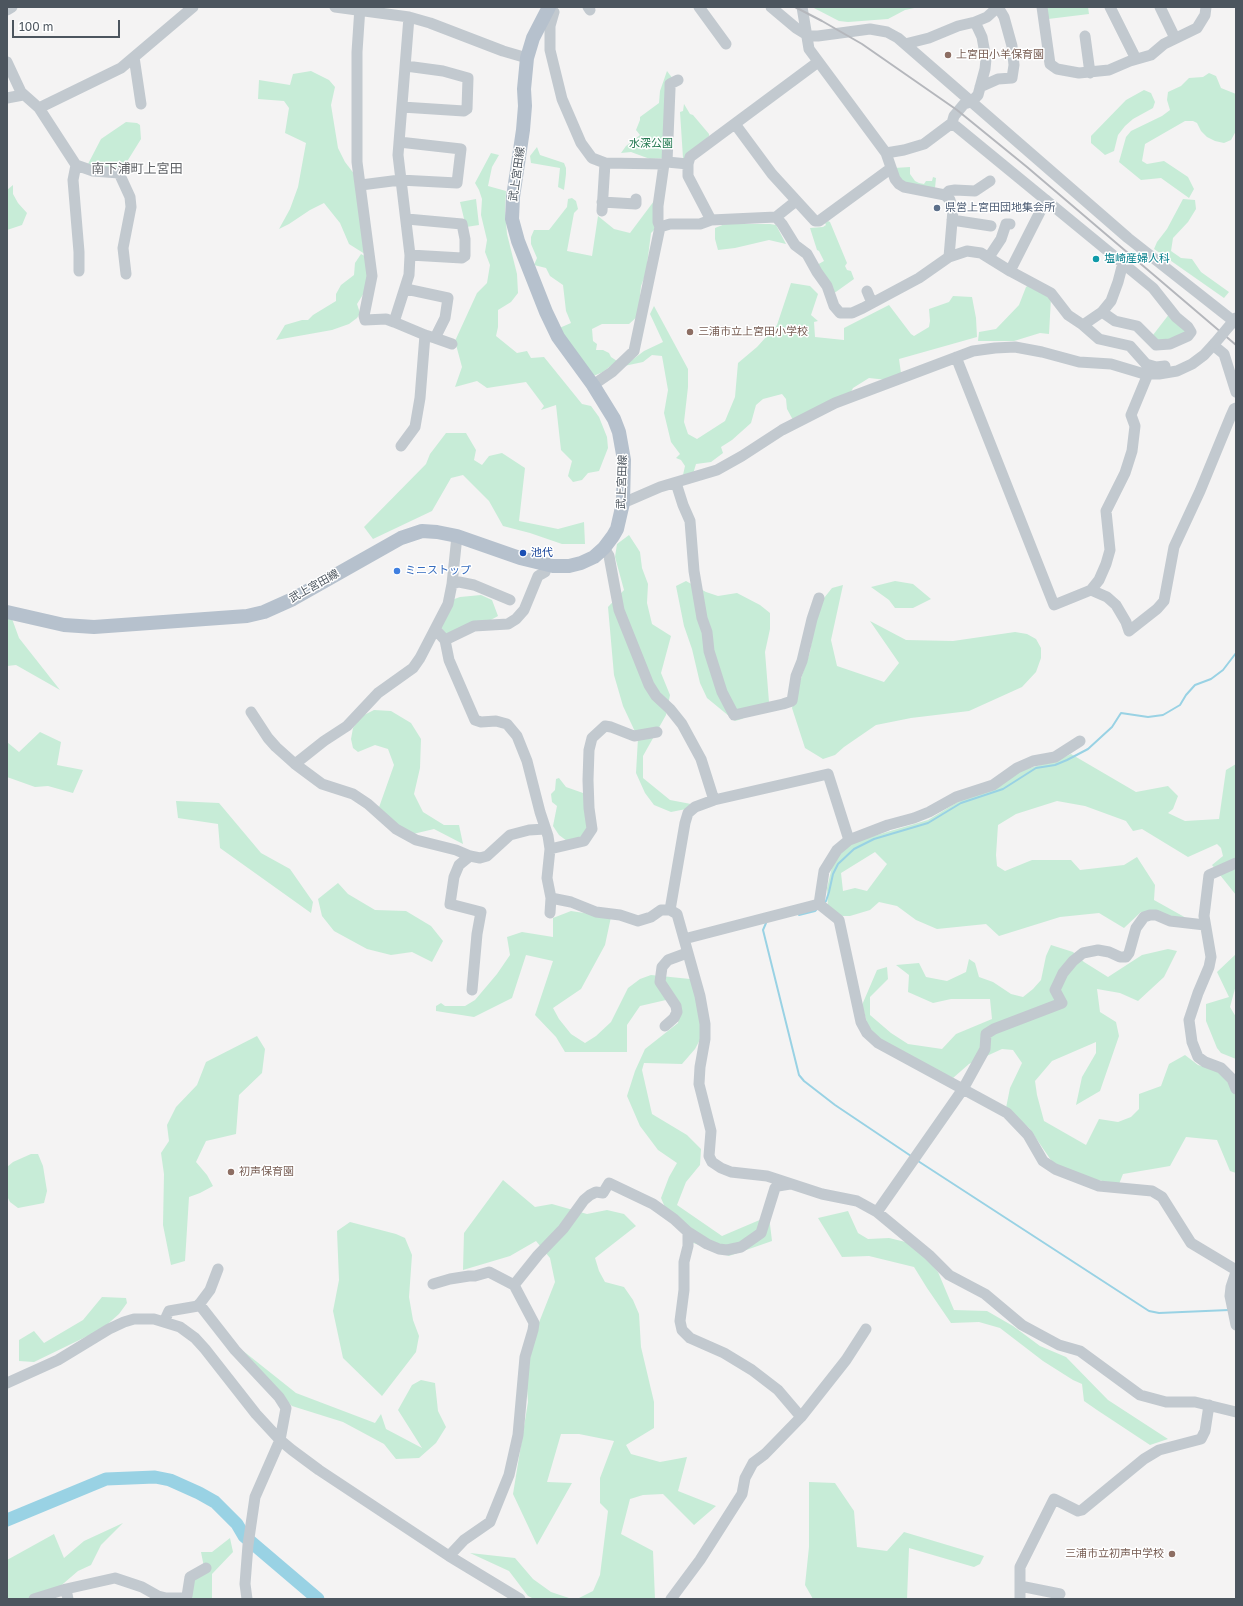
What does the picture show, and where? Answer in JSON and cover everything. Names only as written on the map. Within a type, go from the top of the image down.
[{"type":"main road","name":"武上宮田線","points":[[7,612],[64,625],[90,627],[160,624],[247,616],[264,612],[293,599],[374,552],[408,535],[430,531],[457,536],[520,558],[547,565],[569,566],[581,563],[594,556],[604,548],[617,529],[623,503],[624,460],[621,439],[614,419],[593,385],[558,337],[518,241],[512,219],[513,197],[523,130],[524,89],[527,58],[533,38],[548,7]]},
{"type":"street","points":[[7,10],[12,7]]},
{"type":"street","points":[[39,108],[109,74],[134,57],[193,7]]},
{"type":"street","points":[[335,7],[360,9],[409,17],[430,23],[503,52],[527,58]]},
{"type":"street","points":[[548,7],[554,12],[550,26],[550,50],[562,98],[582,143],[592,158],[604,163],[688,164]]},
{"type":"street","points":[[699,7],[726,44]]},
{"type":"street","points":[[771,7],[796,28],[806,34],[818,36],[870,29],[887,32],[898,38],[1133,242],[1236,323]]},
{"type":"street","points":[[802,7],[809,49],[886,153],[890,170],[895,179],[899,184],[912,189],[945,195],[950,200],[953,210],[949,257]]},
{"type":"street","points":[[905,44],[929,38],[958,26],[975,22],[987,17],[998,7],[1004,17],[1012,46],[1014,65],[1012,78],[998,79],[980,87]]},
{"type":"street","points":[[1042,7],[1050,64],[1057,69],[1079,73],[1090,73],[1113,69],[1124,63],[1151,55],[1164,44],[1197,28],[1205,15],[1206,7]]},
{"type":"street","points":[[1160,7],[1175,38]]},
{"type":"street","points":[[360,9],[357,52],[356,162],[361,185],[372,276],[364,316],[365,320],[386,319],[452,344]]},
{"type":"street","points":[[1114,10],[1127,34],[1136,59]]},
{"type":"street","points":[[394,322],[406,289],[409,275],[410,255],[407,219],[398,164],[409,17]]},
{"type":"street","points":[[886,153],[904,150],[924,144],[952,123],[954,116],[964,104],[971,102],[978,95],[986,59],[982,37],[975,22]]},
{"type":"street","points":[[1085,36],[1090,73]]},
{"type":"street","points":[[134,57],[141,104]]},
{"type":"street","points":[[7,62],[17,86],[23,95],[39,108],[76,165],[93,171],[119,173],[130,197],[131,207],[123,248],[126,274]]},
{"type":"street","points":[[711,220],[688,176],[688,164],[690,157],[818,62]]},
{"type":"street","points":[[402,107],[464,111],[467,109],[468,78],[443,71],[406,66]]},
{"type":"street","points":[[593,385],[612,372],[634,351],[660,227],[658,222],[658,206],[665,163],[670,84],[678,80]]},
{"type":"street","points":[[7,98],[23,95]]},
{"type":"street","points":[[952,123],[1153,288],[1176,317],[1190,330],[1190,334],[1170,344],[1156,345],[1137,326],[1114,321],[1102,312]]},
{"type":"street","points":[[735,124],[772,174],[815,221],[819,221],[890,170]]},
{"type":"street","points":[[361,185],[400,180],[457,183],[461,151],[458,148],[399,142]]},
{"type":"street","points":[[604,163],[602,206],[631,204]]},
{"type":"street","points":[[76,165],[73,180],[78,237],[79,271]]},
{"type":"street","points":[[945,195],[949,191],[955,190],[975,191],[990,181]]},
{"type":"street","points":[[1010,271],[1046,200]]},
{"type":"street","points":[[660,227],[670,224],[700,224],[711,220],[776,217],[796,201]]},
{"type":"street","points":[[776,217],[795,245],[807,254],[827,286],[834,306],[840,313],[852,313],[919,278],[949,257],[967,251],[982,253],[1010,271],[1052,293],[1068,315],[1083,324],[1099,339],[1130,346],[1146,364],[1152,367],[1166,366],[1204,355]]},
{"type":"street","points":[[407,219],[462,224],[464,238],[465,256],[462,258],[410,255]]},
{"type":"street","points":[[952,220],[991,226]]},
{"type":"street","points":[[989,257],[1001,239],[1006,224],[1010,224]]},
{"type":"street","points":[[1083,324],[1102,312],[1111,301],[1123,263]]},
{"type":"street","points":[[401,446],[415,427],[430,336],[445,318],[448,298],[406,289]]},
{"type":"street","points":[[867,291],[872,303]]},
{"type":"street","points":[[623,503],[652,490],[718,470],[782,430],[835,403],[973,351],[987,348],[1015,347],[1042,352],[1079,362],[1111,364],[1148,374],[1168,373],[1177,371],[1192,364],[1204,355],[1236,318]]},
{"type":"street","points":[[1214,344],[1224,354],[1236,392]]},
{"type":"street","points":[[956,357],[1054,605],[1091,590],[1099,580],[1106,564],[1110,550],[1106,511],[1125,473],[1132,451],[1135,426],[1131,414],[1148,374]]},
{"type":"street","points":[[1091,590],[1106,597],[1116,606],[1126,622],[1129,631],[1157,610],[1164,601],[1174,547],[1234,409],[1236,408]]},
{"type":"street","points":[[676,483],[690,521],[694,571],[702,618],[707,632],[708,651],[722,692],[734,715],[777,706],[792,701],[796,676],[802,662],[812,619],[819,598]]},
{"type":"street","points":[[295,764],[324,741],[347,726],[378,693],[413,668],[420,658],[448,604],[452,584],[457,536]]},
{"type":"street","points":[[604,548],[608,556],[619,610],[649,685],[656,696],[670,709],[682,724],[701,759],[714,800]]},
{"type":"street","points":[[445,640],[474,626],[508,624],[516,619],[524,610],[538,576],[544,572],[547,565]]},
{"type":"street","points":[[452,584],[458,582],[474,585],[510,600]]},
{"type":"street","points":[[435,629],[445,640],[449,660],[475,720],[481,722],[496,720],[507,724],[517,736],[527,761],[550,849],[548,878],[550,913]]},
{"type":"street","points":[[251,712],[268,738],[295,764],[322,784],[354,794],[368,804],[396,829],[416,840],[456,850],[470,856],[480,858],[487,856],[503,840],[518,832],[545,829]]},
{"type":"street","points":[[550,849],[584,841],[592,829],[589,808],[588,780],[589,750],[592,738],[605,726],[634,736],[657,732]]},
{"type":"street","points":[[821,906],[824,871],[837,850],[849,840],[888,825],[914,818],[929,812],[956,797],[993,785],[1017,768],[1033,761],[1055,757],[1080,741]]},
{"type":"street","points":[[670,910],[688,813],[695,807],[714,800],[828,774],[849,840]]},
{"type":"street","points":[[470,856],[459,865],[454,877],[450,904],[481,912],[477,934],[472,990]]},
{"type":"street","points":[[1236,863],[1209,875],[1204,916],[1211,957],[1209,967],[1189,1020],[1192,1042],[1198,1057],[1205,1062],[1221,1068],[1232,1079],[1236,1089]]},
{"type":"street","points":[[550,898],[571,902],[596,912],[620,915],[638,921],[651,917],[661,910],[670,910],[677,914],[700,996],[705,1024],[705,1039],[700,1067],[699,1084],[711,1131],[709,1156],[712,1162],[731,1172],[767,1176],[822,1194],[857,1200],[877,1212],[950,1275],[985,1294],[1022,1325],[1059,1345],[1080,1351],[1140,1395],[1166,1402],[1195,1402],[1236,1412]]},
{"type":"street","points":[[684,939],[821,906]]},
{"type":"street","points":[[821,906],[839,920],[861,1022],[867,1033],[878,1042],[1007,1113],[1028,1135],[1043,1161],[1054,1169],[1099,1186],[1152,1191],[1162,1197],[1191,1243],[1236,1271],[1231,1287],[1234,1316]]},
{"type":"street","points":[[877,1212],[963,1089],[985,1049],[986,1034],[994,1029],[1062,1003],[1055,990],[1063,973],[1073,961],[1083,953],[1098,950],[1109,952],[1120,957],[1126,957],[1129,953],[1136,928],[1144,917],[1156,915],[1170,921],[1205,924]]},
{"type":"street","points":[[665,1026],[674,1018],[677,1012],[676,1006],[660,982],[662,967],[668,960],[687,953]]},
{"type":"street","points":[[514,1285],[538,1255],[564,1229],[584,1200],[596,1192],[603,1193],[609,1183],[653,1204],[688,1232],[719,1249],[727,1250],[741,1247],[762,1233],[775,1188],[792,1183]]},
{"type":"street","points":[[688,1232],[688,1246],[684,1262],[684,1290],[680,1321],[682,1330],[690,1338],[724,1352],[752,1370],[778,1390],[801,1417]]},
{"type":"street","points":[[164,1322],[169,1311],[198,1306],[210,1290],[218,1269]]},
{"type":"street","points":[[433,1284],[450,1279],[489,1272],[514,1285],[534,1324],[524,1364],[518,1436],[509,1475],[490,1522],[464,1540],[449,1556]]},
{"type":"street","points":[[199,1304],[235,1350],[279,1397],[286,1408],[280,1440],[255,1497],[245,1584],[247,1599]]},
{"type":"street","points":[[7,1383],[58,1360],[109,1329],[124,1322],[143,1319],[164,1322],[180,1327],[195,1338],[256,1414],[280,1440],[319,1470],[449,1556],[520,1599]]},
{"type":"street","points":[[671,1599],[700,1560],[742,1494],[744,1478],[753,1462],[765,1454],[801,1417],[834,1373],[846,1360],[866,1329]]},
{"type":"street","points":[[1020,1599],[1020,1567],[1054,1499],[1078,1511],[1082,1510],[1144,1459],[1159,1450],[1201,1439],[1205,1431],[1209,1405]]},
{"type":"street","points":[[34,1599],[67,1594],[115,1578],[142,1587],[158,1596],[181,1599],[187,1596],[190,1577],[206,1568]]},
{"type":"street","points":[[1020,1586],[1060,1594]]},
{"type":"green space","points":[[812,7],[919,7],[905,10],[888,19],[848,22],[839,21]]},
{"type":"green space","points":[[1048,7],[1088,7],[1089,14],[1048,19]]},
{"type":"green space","points":[[311,71],[329,80],[335,87],[331,105],[338,148],[345,162],[355,175],[368,256],[349,244],[340,223],[324,203],[279,229],[290,209],[298,187],[306,143],[285,133],[289,108],[284,101],[258,99],[259,80],[290,85],[293,74]]},
{"type":"green space","name":"水深公園","points":[[667,71],[673,79],[665,158],[650,159],[631,152],[621,153],[626,146],[640,135],[636,130],[640,117],[659,103],[660,91]]},
{"type":"green space","points":[[1209,73],[1216,76],[1221,88],[1236,94],[1236,131],[1231,140],[1224,143],[1215,141],[1207,137],[1201,131],[1197,123],[1193,121],[1185,121],[1145,144],[1142,161],[1147,164],[1164,161],[1188,177],[1194,189],[1189,198],[1161,178],[1141,180],[1119,162],[1126,137],[1131,131],[1162,116],[1170,110],[1167,100],[1168,92],[1181,86],[1189,78],[1203,77]]},
{"type":"green space","points":[[1144,90],[1151,93],[1155,102],[1153,108],[1133,119],[1125,126],[1118,135],[1114,151],[1105,155],[1091,143],[1091,136],[1126,100]]},
{"type":"green space","points":[[684,104],[690,114],[693,115],[709,134],[709,136],[685,160],[683,158],[680,112],[683,111]]},
{"type":"green space","points":[[126,122],[137,123],[140,125],[141,139],[128,160],[129,168],[100,174],[88,164],[101,139]]},
{"type":"green space","points":[[537,147],[540,155],[564,163],[566,174],[564,190],[558,187],[560,168],[531,163],[530,156]]},
{"type":"green space","points":[[491,153],[499,155],[492,167],[488,186],[506,191],[505,211],[507,234],[517,274],[518,293],[511,302],[498,310],[498,327],[496,336],[517,353],[527,351],[531,358],[544,357],[582,404],[591,406],[599,417],[607,437],[608,448],[599,471],[588,473],[582,480],[573,482],[568,476],[572,461],[561,450],[556,405],[541,410],[544,406],[526,382],[487,388],[477,381],[455,387],[462,367],[455,341],[477,293],[487,283],[490,265],[485,252],[487,240],[481,215],[482,199],[475,183]]},
{"type":"green space","points":[[910,167],[910,174],[915,181],[919,183],[924,184],[926,181],[932,181],[933,177],[936,178],[935,188],[902,183],[894,168]]},
{"type":"green space","points":[[13,185],[13,194],[18,203],[27,213],[22,225],[7,230],[7,190]]},
{"type":"green space","points":[[572,198],[576,201],[578,209],[574,213],[567,251],[592,256],[598,216],[614,229],[630,233],[654,201],[656,228],[651,233],[646,273],[641,286],[638,316],[629,324],[602,324],[592,329],[593,341],[597,344],[596,350],[603,350],[609,353],[611,357],[617,361],[603,372],[591,377],[557,329],[571,323],[566,311],[563,285],[550,276],[546,268],[534,265],[537,258],[531,244],[531,237],[534,230],[549,230],[567,207],[568,199]]},
{"type":"green space","points":[[476,199],[479,225],[466,227],[460,202]]},
{"type":"green space","points":[[1183,199],[1195,200],[1196,209],[1188,222],[1173,238],[1171,251],[1181,258],[1192,259],[1201,272],[1229,292],[1224,298],[1154,249],[1157,242],[1167,229]]},
{"type":"green space","points":[[828,221],[830,222],[847,263],[845,266],[847,270],[851,271],[854,279],[833,294],[815,266],[824,261],[817,250],[810,228],[823,227]]},
{"type":"green space","points":[[725,224],[776,225],[786,244],[769,240],[735,248],[718,250],[715,239],[715,228]]},
{"type":"green space","points":[[361,254],[368,258],[369,285],[357,304],[360,313],[357,318],[349,324],[332,330],[276,340],[285,325],[302,320],[308,320],[313,315],[336,301],[336,294],[341,285],[354,275],[355,263]]},
{"type":"green space","points":[[791,283],[810,286],[818,294],[811,315],[818,321],[814,322],[815,337],[844,340],[844,328],[889,305],[914,336],[929,327],[929,309],[949,302],[953,296],[972,297],[976,318],[977,337],[899,359],[901,373],[887,380],[869,378],[853,388],[851,392],[793,420],[787,409],[786,399],[782,394],[763,399],[756,405],[751,423],[732,440],[721,447],[723,453],[711,462],[696,464],[693,474],[683,475],[685,466],[681,460],[676,458],[680,454],[671,442],[664,413],[668,390],[662,356],[652,355],[643,362],[624,366],[644,351],[663,342],[650,314],[654,306],[688,369],[688,387],[684,422],[688,434],[697,439],[725,421],[735,397],[738,363],[757,347],[777,325]]},
{"type":"green space","points":[[1030,284],[1051,298],[1049,334],[1040,333],[1014,341],[978,341],[979,332],[996,329],[1019,305],[1026,287]]},
{"type":"green space","points":[[1170,313],[1186,329],[1185,334],[1159,342],[1153,335]]},
{"type":"green space","points":[[446,433],[466,433],[476,450],[474,460],[482,465],[489,456],[502,453],[525,468],[519,521],[558,529],[584,522],[585,544],[562,544],[503,526],[489,501],[463,475],[451,478],[432,511],[373,539],[364,527],[426,464],[430,454]]},
{"type":"green space","points":[[629,535],[640,552],[642,568],[648,584],[647,603],[652,624],[671,636],[661,673],[670,695],[666,715],[643,756],[643,778],[670,800],[691,804],[686,809],[671,812],[654,805],[645,793],[636,773],[638,738],[623,706],[614,675],[608,607],[624,590],[615,557],[617,544]]},
{"type":"green space","points":[[686,581],[706,592],[718,596],[737,593],[760,605],[770,613],[770,629],[765,652],[769,702],[742,719],[735,721],[707,698],[700,683],[692,649],[684,626],[676,586]]},
{"type":"green space","points":[[895,581],[913,584],[931,599],[913,608],[895,608],[889,600],[871,587]]},
{"type":"green space","points":[[843,585],[831,640],[837,666],[884,682],[899,663],[870,621],[906,640],[953,641],[1015,632],[1027,634],[1036,639],[1041,648],[1041,658],[1036,672],[1022,687],[969,711],[911,718],[876,725],[835,755],[823,759],[805,748],[792,708],[810,652],[814,626],[824,598],[832,588]]},
{"type":"green space","points":[[481,595],[492,600],[498,616],[458,638],[446,634],[435,619],[446,602],[460,597]]},
{"type":"green space","points":[[11,616],[19,638],[60,690],[16,665],[7,666],[7,618]]},
{"type":"green space","points":[[374,710],[391,711],[411,723],[421,739],[420,768],[414,794],[423,812],[444,825],[459,825],[463,844],[434,829],[413,834],[377,813],[394,765],[388,749],[375,745],[358,752],[353,748],[351,739],[353,728],[362,716]]},
{"type":"green space","points":[[40,732],[61,742],[57,765],[83,770],[73,793],[48,786],[35,787],[7,777],[7,742],[19,752]]},
{"type":"green space","points":[[1071,754],[1136,792],[1168,786],[1178,796],[1173,809],[1168,813],[1185,821],[1219,819],[1226,770],[1236,764],[1236,895],[1212,865],[1223,856],[1221,848],[1217,844],[1188,857],[1142,829],[1133,831],[1126,821],[1085,806],[1057,801],[1016,814],[998,825],[996,855],[997,866],[1005,871],[1032,860],[1071,860],[1080,870],[1124,865],[1137,857],[1155,885],[1154,900],[1188,919],[1141,912],[1124,928],[1099,913],[1060,917],[999,936],[986,924],[937,929],[916,920],[897,906],[879,902],[870,910],[850,916],[834,914],[828,908],[827,888],[832,867],[846,844],[928,820],[964,798],[1019,771],[1058,760]],"holes":[[[875,852],[887,864],[867,891],[855,888],[843,891],[841,873]]]},
{"type":"green space","points":[[559,778],[566,787],[583,793],[590,832],[582,837],[567,841],[559,835],[553,826],[557,806],[552,802],[551,794],[555,790],[556,779]]},
{"type":"green space","points":[[176,801],[219,803],[261,853],[290,869],[313,902],[311,913],[220,848],[218,824],[178,818]]},
{"type":"green space","points":[[338,883],[348,894],[375,910],[406,911],[431,926],[443,941],[432,962],[412,952],[391,955],[367,949],[334,931],[322,916],[318,899]]},
{"type":"green space","points":[[571,911],[611,917],[605,945],[581,989],[553,1008],[559,1019],[571,1034],[585,1043],[596,1036],[611,1022],[628,988],[640,979],[651,975],[690,979],[696,993],[703,1034],[695,1049],[682,1064],[644,1063],[642,1070],[652,1114],[687,1135],[701,1149],[700,1165],[686,1182],[677,1205],[722,1236],[769,1216],[772,1241],[729,1256],[688,1241],[667,1212],[661,1198],[669,1177],[677,1163],[658,1150],[640,1126],[627,1096],[635,1071],[645,1049],[678,1023],[680,1014],[666,1000],[640,1006],[627,1025],[627,1052],[565,1052],[556,1037],[535,1015],[553,961],[526,955],[512,998],[474,1017],[436,1011],[436,1006],[441,1003],[445,1006],[465,1006],[475,1000],[497,974],[510,955],[507,937],[522,932],[553,937],[553,918]]},
{"type":"green space","points":[[1051,945],[1073,952],[1084,962],[1108,977],[1142,955],[1168,949],[1177,951],[1164,977],[1138,1001],[1120,993],[1097,989],[1100,1012],[1116,1022],[1119,1036],[1100,1091],[1076,1105],[1082,1077],[1096,1053],[1096,1042],[1052,1061],[1035,1081],[1044,1121],[1086,1145],[1099,1119],[1118,1122],[1131,1117],[1139,1109],[1139,1094],[1161,1086],[1169,1064],[1185,1055],[1198,1065],[1213,1069],[1227,1076],[1236,1094],[1236,1173],[1230,1171],[1217,1140],[1186,1137],[1170,1166],[1123,1174],[1119,1184],[1086,1178],[1055,1166],[1029,1128],[1006,1108],[1010,1088],[1022,1063],[1013,1050],[1002,1049],[969,1064],[953,1078],[880,1041],[869,1030],[862,1005],[877,970],[887,967],[888,979],[870,997],[870,1015],[891,1033],[908,1044],[942,1049],[956,1034],[992,1019],[990,999],[951,999],[933,1003],[908,992],[909,975],[896,965],[919,963],[926,977],[947,981],[966,972],[969,959],[975,963],[979,977],[993,982],[1011,994],[1023,997],[1041,980],[1046,956]]},
{"type":"green space","points":[[1236,954],[1236,985],[1230,1007],[1236,1017],[1236,1059],[1221,1053],[1217,1048],[1206,1021],[1206,1004],[1229,997],[1217,972]]},
{"type":"green space","points":[[257,1036],[265,1049],[262,1073],[239,1095],[236,1134],[206,1141],[196,1162],[207,1175],[213,1186],[189,1197],[185,1261],[171,1265],[163,1225],[164,1174],[161,1153],[169,1141],[167,1125],[176,1107],[197,1085],[206,1062]]},
{"type":"green space","points":[[31,1154],[38,1154],[43,1166],[47,1191],[44,1203],[18,1208],[10,1202],[7,1196],[7,1167],[13,1162]]},
{"type":"green space","points":[[503,1180],[535,1207],[552,1204],[587,1214],[607,1210],[624,1214],[636,1226],[595,1258],[599,1271],[605,1282],[624,1287],[633,1300],[639,1314],[641,1347],[654,1402],[654,1428],[626,1445],[631,1454],[660,1462],[687,1457],[678,1491],[716,1506],[694,1525],[663,1494],[643,1495],[630,1499],[621,1534],[653,1551],[655,1599],[577,1599],[593,1591],[600,1575],[608,1511],[600,1503],[600,1478],[614,1441],[579,1434],[561,1434],[547,1482],[572,1483],[537,1545],[513,1494],[528,1402],[526,1374],[538,1325],[555,1282],[550,1258],[536,1241],[510,1256],[463,1270],[464,1233]]},
{"type":"green space","points":[[848,1211],[858,1233],[868,1239],[889,1238],[914,1244],[938,1272],[954,1310],[987,1311],[1013,1326],[1040,1346],[1066,1357],[1108,1400],[1168,1439],[1150,1445],[1097,1410],[1084,1401],[1082,1384],[1043,1361],[1000,1328],[979,1322],[951,1323],[914,1267],[869,1256],[842,1257],[818,1218]]},
{"type":"green space","points":[[350,1222],[396,1234],[405,1238],[412,1255],[409,1297],[413,1320],[419,1336],[416,1352],[382,1396],[343,1358],[333,1311],[339,1280],[337,1231]]},
{"type":"green space","points":[[102,1297],[126,1298],[127,1303],[119,1314],[102,1329],[34,1362],[19,1361],[19,1340],[34,1331],[44,1343],[83,1320]]},
{"type":"green space","points":[[242,1350],[296,1393],[375,1423],[381,1414],[386,1429],[422,1448],[398,1410],[412,1385],[421,1380],[435,1383],[438,1411],[446,1427],[436,1443],[419,1458],[396,1459],[384,1444],[343,1422],[292,1406],[262,1377]]},
{"type":"green space","points":[[809,1482],[835,1483],[854,1511],[857,1547],[887,1551],[904,1532],[984,1556],[980,1564],[974,1567],[909,1548],[907,1599],[813,1599],[805,1585],[809,1547]]},
{"type":"green space","points":[[123,1523],[101,1545],[91,1565],[78,1571],[57,1589],[36,1599],[7,1599],[7,1560],[54,1534],[64,1558],[84,1541]]},
{"type":"green space","points":[[230,1538],[233,1552],[212,1574],[212,1599],[190,1599],[190,1584],[204,1567],[201,1552],[212,1552]]},
{"type":"green space","points":[[470,1553],[515,1558],[533,1579],[551,1592],[572,1599],[534,1599],[528,1596],[509,1571]]},
{"type":"waterway","points":[[824,903],[829,892],[833,874],[838,864],[854,849],[874,839],[928,823],[961,803],[1003,789],[1036,768],[1055,765],[1067,760],[1088,749],[1112,727],[1121,713],[1148,717],[1163,715],[1180,705],[1195,685],[1211,679],[1223,670],[1236,653]]},
{"type":"waterway","points":[[799,915],[815,911],[817,909]]},
{"type":"waterway","points":[[766,923],[763,930],[799,1075],[804,1081],[835,1105],[911,1156]]},
{"type":"waterway","points":[[918,1161],[1149,1311],[1159,1313],[1229,1310]]},
{"type":"waterway","points":[[7,1520],[106,1479],[155,1477],[170,1480],[215,1502],[237,1524],[244,1536],[318,1599]]},
{"type":"railway","points":[[795,7],[862,44],[957,110],[1027,167],[1236,345]]},
{"type":"place","name":"上宮田小羊保育園","points":[[948,55]]},
{"type":"place","name":"県営上宮田団地集会所","points":[[937,208]]},
{"type":"place","name":"塩崎産婦人科","points":[[1096,259]]},
{"type":"place","name":"三浦市立上宮田小学校","points":[[690,332]]},
{"type":"place","name":"池代","points":[[523,553]]},
{"type":"place","name":"ミニストップ","points":[[397,571]]},
{"type":"place","name":"初声保育園","points":[[231,1172]]},
{"type":"place","name":"三浦市立初声中学校","points":[[1172,1554]]},
{"type":"district","name":"南下浦町上宮田","points":[[137,169]]}]
